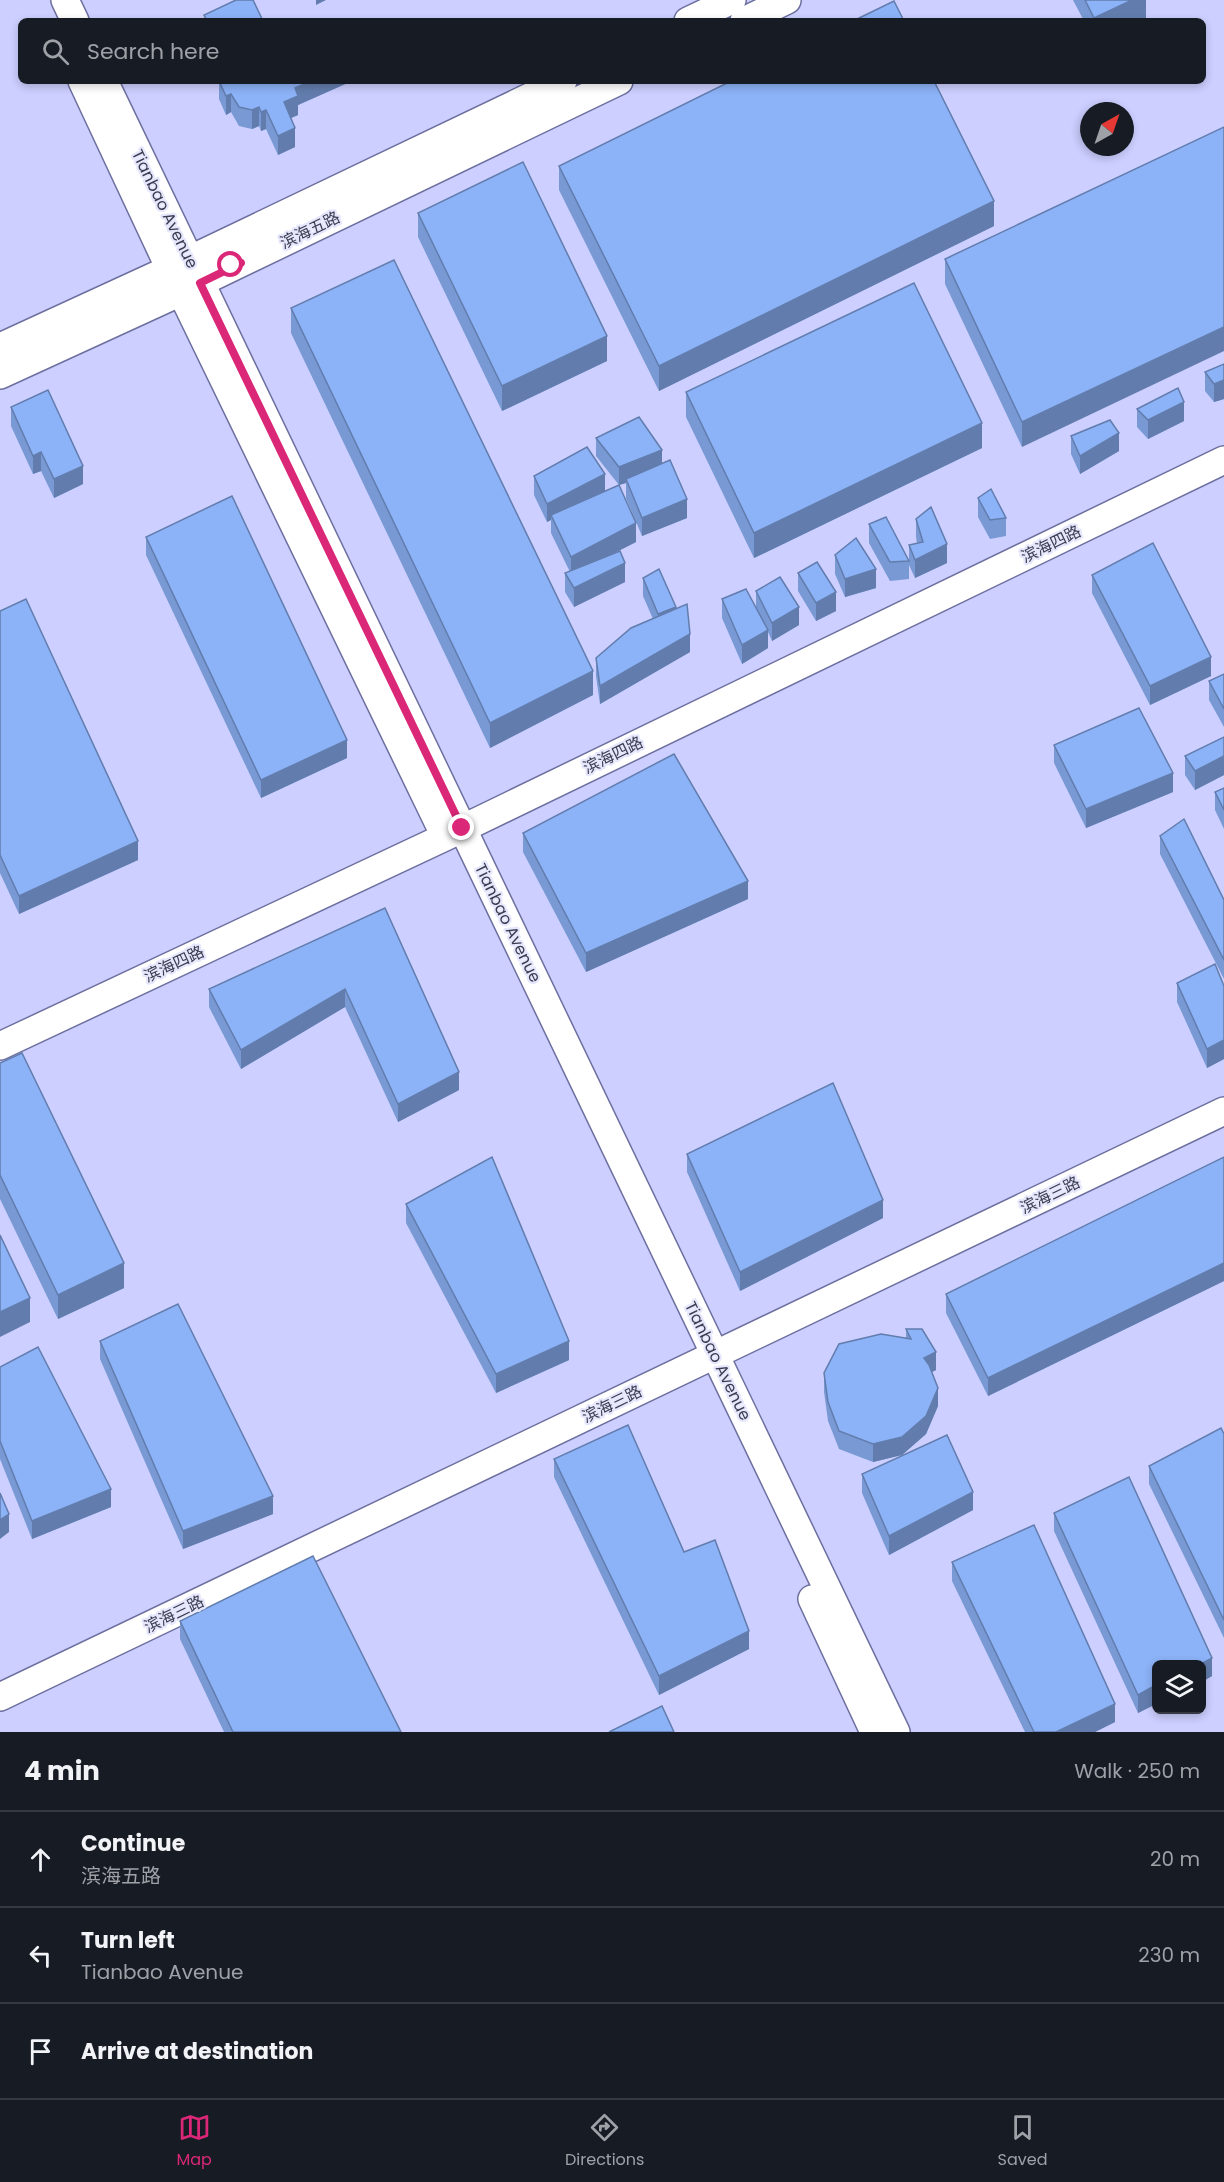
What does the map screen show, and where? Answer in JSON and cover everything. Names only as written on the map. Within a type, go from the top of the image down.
[{"type":"street","points":[[44,0],[53,18]]},
{"type":"street","points":[[65,0],[74,18]]},
{"type":"street","points":[[694,18],[732,0]]},
{"type":"street","points":[[750,18],[787,0]]},
{"type":"street","name":"Tianbao Avenue","points":[[83,84],[142,210],[187,269]]},
{"type":"street","name":"Tianbao Avenue","points":[[105,84],[169,219],[187,269],[454,833],[708,1359],[896,1732]]},
{"type":"street","name":"滨海五路","points":[[237,251],[557,84]]},
{"type":"street","name":"滨海五路","points":[[237,251],[612,84]]},
{"type":"street","points":[[169,219],[185,233],[237,251]]},
{"type":"street","points":[[0,347],[187,269],[214,264],[237,251]]},
{"type":"street","points":[[0,375],[187,269]]},
{"type":"street","name":"滨海四路","points":[[0,1046],[454,833],[1224,460]]},
{"type":"street","name":"滨海三路","points":[[0,1697],[1224,1112]]},
{"type":"street","name":"Tianbao Avenue","points":[[708,1359],[874,1732]]},
{"type":"shaded area","points":[[0,0],[1224,0],[1224,1732],[0,1732]]},
{"type":"building","points":[[236,0],[253,0],[262,18],[206,18],[204,15]]},
{"type":"building","points":[[1085,0],[1132,0],[1094,18]]},
{"type":"building","points":[[894,1],[902,18],[859,18]]},
{"type":"building","points":[[220,84],[304,84],[295,88],[298,96],[284,102],[295,128],[278,136],[266,110],[261,112],[259,107],[252,110],[239,107],[231,94],[226,96]]},
{"type":"building","points":[[725,84],[936,84],[994,201],[659,366],[559,166]]},
{"type":"building","points":[[1224,127],[1224,327],[1022,422],[945,259]]},
{"type":"building","points":[[523,162],[607,336],[502,386],[418,213]]},
{"type":"building","points":[[394,260],[593,671],[490,723],[291,308]]},
{"type":"building","points":[[914,283],[982,423],[754,533],[686,392]]},
{"type":"building","points":[[1224,364],[1224,380],[1214,384],[1205,372]]},
{"type":"building","points":[[1178,388],[1184,402],[1148,420],[1137,409]]},
{"type":"building","points":[[48,390],[83,466],[54,479],[41,452],[33,456],[11,407]]},
{"type":"building","points":[[639,417],[662,450],[619,467],[596,438]]},
{"type":"building","points":[[1110,420],[1119,433],[1080,456],[1071,436]]},
{"type":"building","points":[[587,447],[605,474],[547,504],[534,476]]},
{"type":"building","points":[[670,460],[687,499],[642,518],[626,479]]},
{"type":"building","points":[[619,485],[636,523],[571,557],[551,515]]},
{"type":"building","points":[[991,489],[1006,518],[990,520],[978,498]]},
{"type":"building","points":[[232,496],[347,740],[261,780],[146,537]]},
{"type":"building","points":[[931,507],[947,544],[915,560],[909,545],[923,542],[916,519]]},
{"type":"building","points":[[886,517],[909,561],[890,562],[869,524]]},
{"type":"building","points":[[856,538],[876,569],[845,579],[835,555]]},
{"type":"building","points":[[1153,543],[1211,657],[1150,686],[1092,575]]},
{"type":"building","points":[[620,551],[625,563],[574,588],[565,573]]},
{"type":"building","points":[[817,562],[836,592],[816,603],[798,573]]},
{"type":"building","points":[[659,569],[676,607],[658,614],[643,578]]},
{"type":"building","points":[[780,577],[799,607],[772,623],[756,591]]},
{"type":"building","points":[[746,589],[768,630],[742,645],[722,599]]},
{"type":"building","points":[[26,599],[138,841],[19,896],[0,855],[0,611]]},
{"type":"building","points":[[687,604],[690,634],[600,686],[596,658],[631,628]]},
{"type":"building","points":[[1224,674],[1224,709],[1209,681]]},
{"type":"building","points":[[1139,708],[1173,773],[1086,809],[1054,745]]},
{"type":"building","points":[[1224,737],[1224,756],[1195,771],[1185,756]]},
{"type":"building","points":[[674,754],[748,881],[586,953],[523,833]]},
{"type":"building","points":[[1224,788],[1224,810],[1215,792]]},
{"type":"building","points":[[1184,819],[1224,900],[1224,960],[1160,836]]},
{"type":"building","points":[[385,908],[459,1072],[398,1104],[345,989],[241,1050],[209,989]]},
{"type":"building","points":[[1215,964],[1224,986],[1224,1040],[1207,1049],[1177,983]]},
{"type":"building","points":[[22,1053],[124,1263],[58,1295],[0,1175],[0,1063]]},
{"type":"building","points":[[833,1083],[883,1200],[740,1272],[687,1154]]},
{"type":"building","points":[[492,1157],[569,1341],[496,1374],[406,1204]]},
{"type":"building","points":[[1224,1157],[1224,1263],[988,1378],[946,1294]]},
{"type":"building","points":[[0,1235],[30,1298],[0,1312]]},
{"type":"building","points":[[178,1304],[273,1496],[183,1531],[100,1341]]},
{"type":"building","points":[[906,1329],[922,1329],[936,1352],[924,1358],[938,1388],[926,1416],[902,1437],[873,1444],[839,1431],[828,1402],[824,1373],[839,1344],[881,1334],[911,1339]]},
{"type":"building","points":[[38,1347],[111,1489],[32,1521],[0,1441],[0,1367]]},
{"type":"building","points":[[628,1425],[684,1552],[715,1540],[749,1631],[659,1676],[554,1459]]},
{"type":"building","points":[[1221,1428],[1224,1434],[1224,1620],[1149,1466]]},
{"type":"building","points":[[947,1435],[973,1492],[889,1536],[862,1474]]},
{"type":"building","points":[[1129,1477],[1212,1658],[1206,1661],[1152,1660],[1152,1687],[1138,1695],[1054,1513]]},
{"type":"building","points":[[0,1493],[9,1514],[0,1520]]},
{"type":"building","points":[[1034,1525],[1115,1704],[1056,1732],[1034,1732],[952,1562]]},
{"type":"building","points":[[313,1556],[401,1732],[233,1732],[180,1621]]},
{"type":"building","points":[[662,1706],[674,1732],[609,1732]]},
{"type":"route","points":[[231,265],[241,263],[200,283],[462,828]]}]
